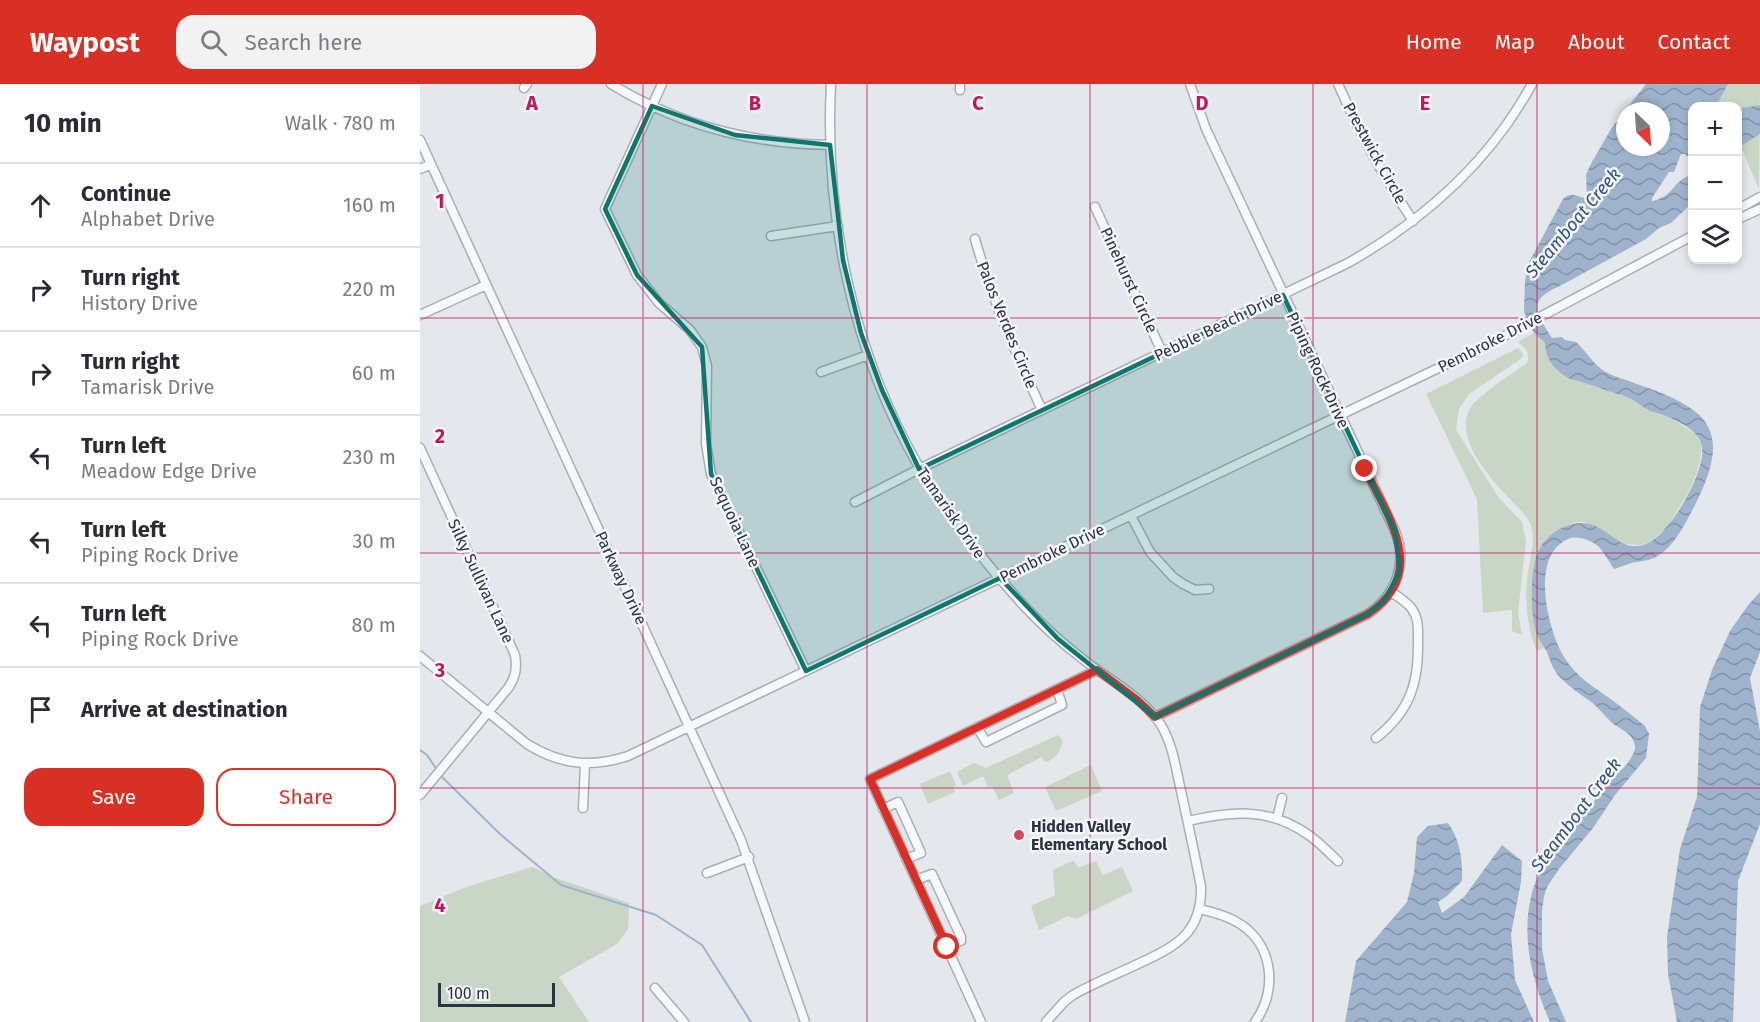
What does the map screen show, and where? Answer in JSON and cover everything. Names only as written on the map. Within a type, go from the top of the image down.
[{"type":"street","points":[[611,84],[652,106],[689,121],[735,135],[792,144],[830,145]]},
{"type":"street","name":"Sequoia Lane","points":[[662,84],[605,209],[637,275],[659,303],[690,330],[702,347],[707,366],[706,444],[711,474],[806,671]]},
{"type":"street","name":"Tamarisk Drive","points":[[831,84],[830,145],[838,226],[851,297],[868,355],[895,422],[919,469],[961,531],[1000,578],[1058,639],[1137,700],[1155,717],[1168,737],[1173,751],[1201,887],[1200,909]]},
{"type":"street","name":"Piping Rock Drive","points":[[1190,84],[1206,129],[1398,538],[1400,571],[1391,592]]},
{"type":"street","name":"Prestwick Circle","points":[[1338,84],[1368,148],[1413,221]]},
{"type":"street","name":"Pebble Beach Drive","points":[[855,502],[919,469],[1283,295],[1374,248],[1413,221],[1450,189],[1478,160],[1508,122],[1532,84]]},
{"type":"street","name":"Parkway Drive","points":[[420,140],[748,857],[805,1022]]},
{"type":"street","points":[[420,169],[431,164]]},
{"type":"street","points":[[1742,206],[1760,197]]},
{"type":"street","name":"Pinehurst Circle","points":[[1095,207],[1162,352]]},
{"type":"street","points":[[1742,217],[1760,209]]},
{"type":"street","points":[[771,236],[838,226]]},
{"type":"street","name":"Pembroke Drive","points":[[420,656],[527,744],[539,751],[566,761],[585,764],[599,764],[628,756],[1515,331],[1688,238]]},
{"type":"street","name":"Palos Verdes Circle","points":[[975,239],[999,314],[1042,410]]},
{"type":"street","points":[[420,315],[486,285]]},
{"type":"street","points":[[820,372],[868,355]]},
{"type":"street","name":"Silky Sullivan Lane","points":[[420,448],[515,655],[516,664],[513,680],[420,795]]},
{"type":"street","points":[[1131,516],[1150,552],[1173,577],[1195,590],[1209,589]]},
{"type":"street","points":[[1155,717],[1368,614],[1378,608],[1391,592],[1406,602],[1416,615],[1418,670],[1405,707],[1396,720],[1376,738]]},
{"type":"street","points":[[981,1022],[870,779],[1097,670]]},
{"type":"street","points":[[976,727],[986,742],[1062,705],[1057,689]]},
{"type":"street","points":[[583,808],[585,764]]},
{"type":"street","points":[[1276,819],[1282,798]]},
{"type":"street","points":[[884,809],[898,802],[921,853],[906,860]]},
{"type":"street","points":[[1188,821],[1243,813],[1276,819],[1312,837],[1338,861]]},
{"type":"street","points":[[707,873],[748,857]]},
{"type":"street","points":[[916,880],[932,874],[961,937],[961,940],[947,947]]},
{"type":"street","points":[[1047,1022],[1073,995],[1174,946],[1191,930],[1200,909],[1226,916],[1245,927],[1260,944],[1269,966],[1270,988],[1263,1010],[1255,1022]]},
{"type":"street","points":[[655,988],[684,1022]]},
{"type":"highlighted area","points":[[652,106],[735,135],[830,145],[843,260],[861,333],[882,390],[919,469],[1283,295],[1395,531],[1400,571],[1385,600],[1368,614],[1155,717],[1058,639],[1000,578],[806,671],[711,474],[702,347],[637,275],[605,209]]},
{"type":"green space","points":[[1724,84],[1760,84],[1759,189],[1742,149],[1742,102],[1718,102]]},
{"type":"green space","points":[[1534,333],[1545,343],[1545,351],[1584,382],[1629,398],[1647,410],[1673,419],[1696,435],[1702,445],[1696,475],[1688,493],[1667,527],[1649,542],[1640,545],[1624,544],[1585,522],[1576,522],[1556,530],[1545,542],[1533,568],[1536,633],[1544,648],[1537,651],[1529,625],[1526,597],[1533,540],[1531,525],[1473,452],[1466,426],[1468,413],[1475,402],[1527,363],[1526,351],[1517,342]]},
{"type":"green space","points":[[1518,348],[1523,353],[1522,358],[1469,394],[1459,409],[1456,430],[1499,498],[1522,522],[1526,541],[1518,612],[1522,635],[1512,631],[1512,610],[1483,613],[1477,499],[1426,394]]},
{"type":"green space","points":[[1058,735],[1063,741],[1055,757],[1045,762],[1042,757],[1007,775],[1014,793],[999,800],[992,786],[988,787],[983,776],[963,786],[957,772],[974,763],[986,768]]},
{"type":"green space","points":[[1091,765],[1102,791],[1056,811],[1045,787]]},
{"type":"green space","points":[[950,771],[956,785],[953,787],[955,792],[928,804],[920,784]]},
{"type":"green space","points":[[1074,860],[1078,868],[1096,861],[1103,875],[1122,867],[1133,891],[1076,919],[1068,916],[1039,930],[1031,906],[1055,895],[1053,870]]},
{"type":"green space","points":[[532,867],[556,878],[629,903],[628,929],[617,944],[559,977],[589,1022],[420,1022],[420,906],[469,886]]},
{"type":"water","name":"Steamboat Creek","points":[[1646,84],[1728,84],[1718,102],[1688,102],[1688,157],[1681,154],[1674,172],[1669,172],[1652,198],[1652,201],[1664,196],[1688,176],[1688,207],[1671,223],[1659,228],[1646,239],[1549,291],[1538,301],[1538,313],[1552,338],[1562,337],[1565,340],[1576,342],[1604,371],[1659,392],[1696,412],[1707,425],[1712,439],[1712,457],[1707,479],[1678,535],[1661,554],[1614,569],[1598,546],[1588,540],[1575,538],[1568,539],[1556,548],[1549,561],[1545,577],[1545,594],[1552,630],[1564,657],[1580,676],[1645,726],[1649,734],[1646,758],[1615,795],[1593,828],[1547,887],[1542,911],[1542,949],[1548,981],[1566,1022],[1550,1022],[1538,992],[1528,945],[1528,913],[1534,887],[1548,859],[1607,784],[1627,764],[1635,747],[1630,735],[1613,724],[1554,669],[1534,624],[1532,591],[1535,560],[1551,535],[1561,528],[1576,523],[1599,528],[1626,544],[1636,546],[1648,543],[1667,527],[1685,500],[1693,485],[1702,457],[1700,440],[1689,428],[1667,416],[1649,411],[1627,397],[1570,379],[1560,372],[1549,360],[1545,343],[1534,333],[1524,312],[1525,281],[1529,262],[1563,199],[1569,195],[1587,198],[1586,174],[1616,123],[1616,156],[1670,156],[1670,102],[1632,102]]},
{"type":"water","points":[[1760,105],[1760,134],[1742,145],[1742,108]]},
{"type":"water","points":[[1760,592],[1760,652],[1750,678],[1760,731],[1760,824],[1738,881],[1733,1022],[1677,1022],[1668,974],[1667,937],[1680,849],[1697,797],[1700,707],[1712,670],[1730,631]]},
{"type":"water","points":[[1448,823],[1460,851],[1462,881],[1438,902],[1442,913],[1464,897],[1502,845],[1522,861],[1521,882],[1511,934],[1515,980],[1534,1022],[1345,1022],[1356,961],[1407,902],[1414,873],[1417,837],[1428,826]]},
{"type":"waterway","points":[[420,750],[427,755],[437,770]]},
{"type":"waterway","points":[[440,775],[500,834],[561,885],[656,915],[702,945],[751,1022]]},
{"type":"place","name":"Hidden Valley Elementary School","points":[[1019,835]]},
{"type":"route","points":[[947,947],[870,779],[1097,670],[1145,706],[1155,717],[1378,608],[1396,583],[1400,571],[1400,548],[1395,531],[1365,469]]}]
